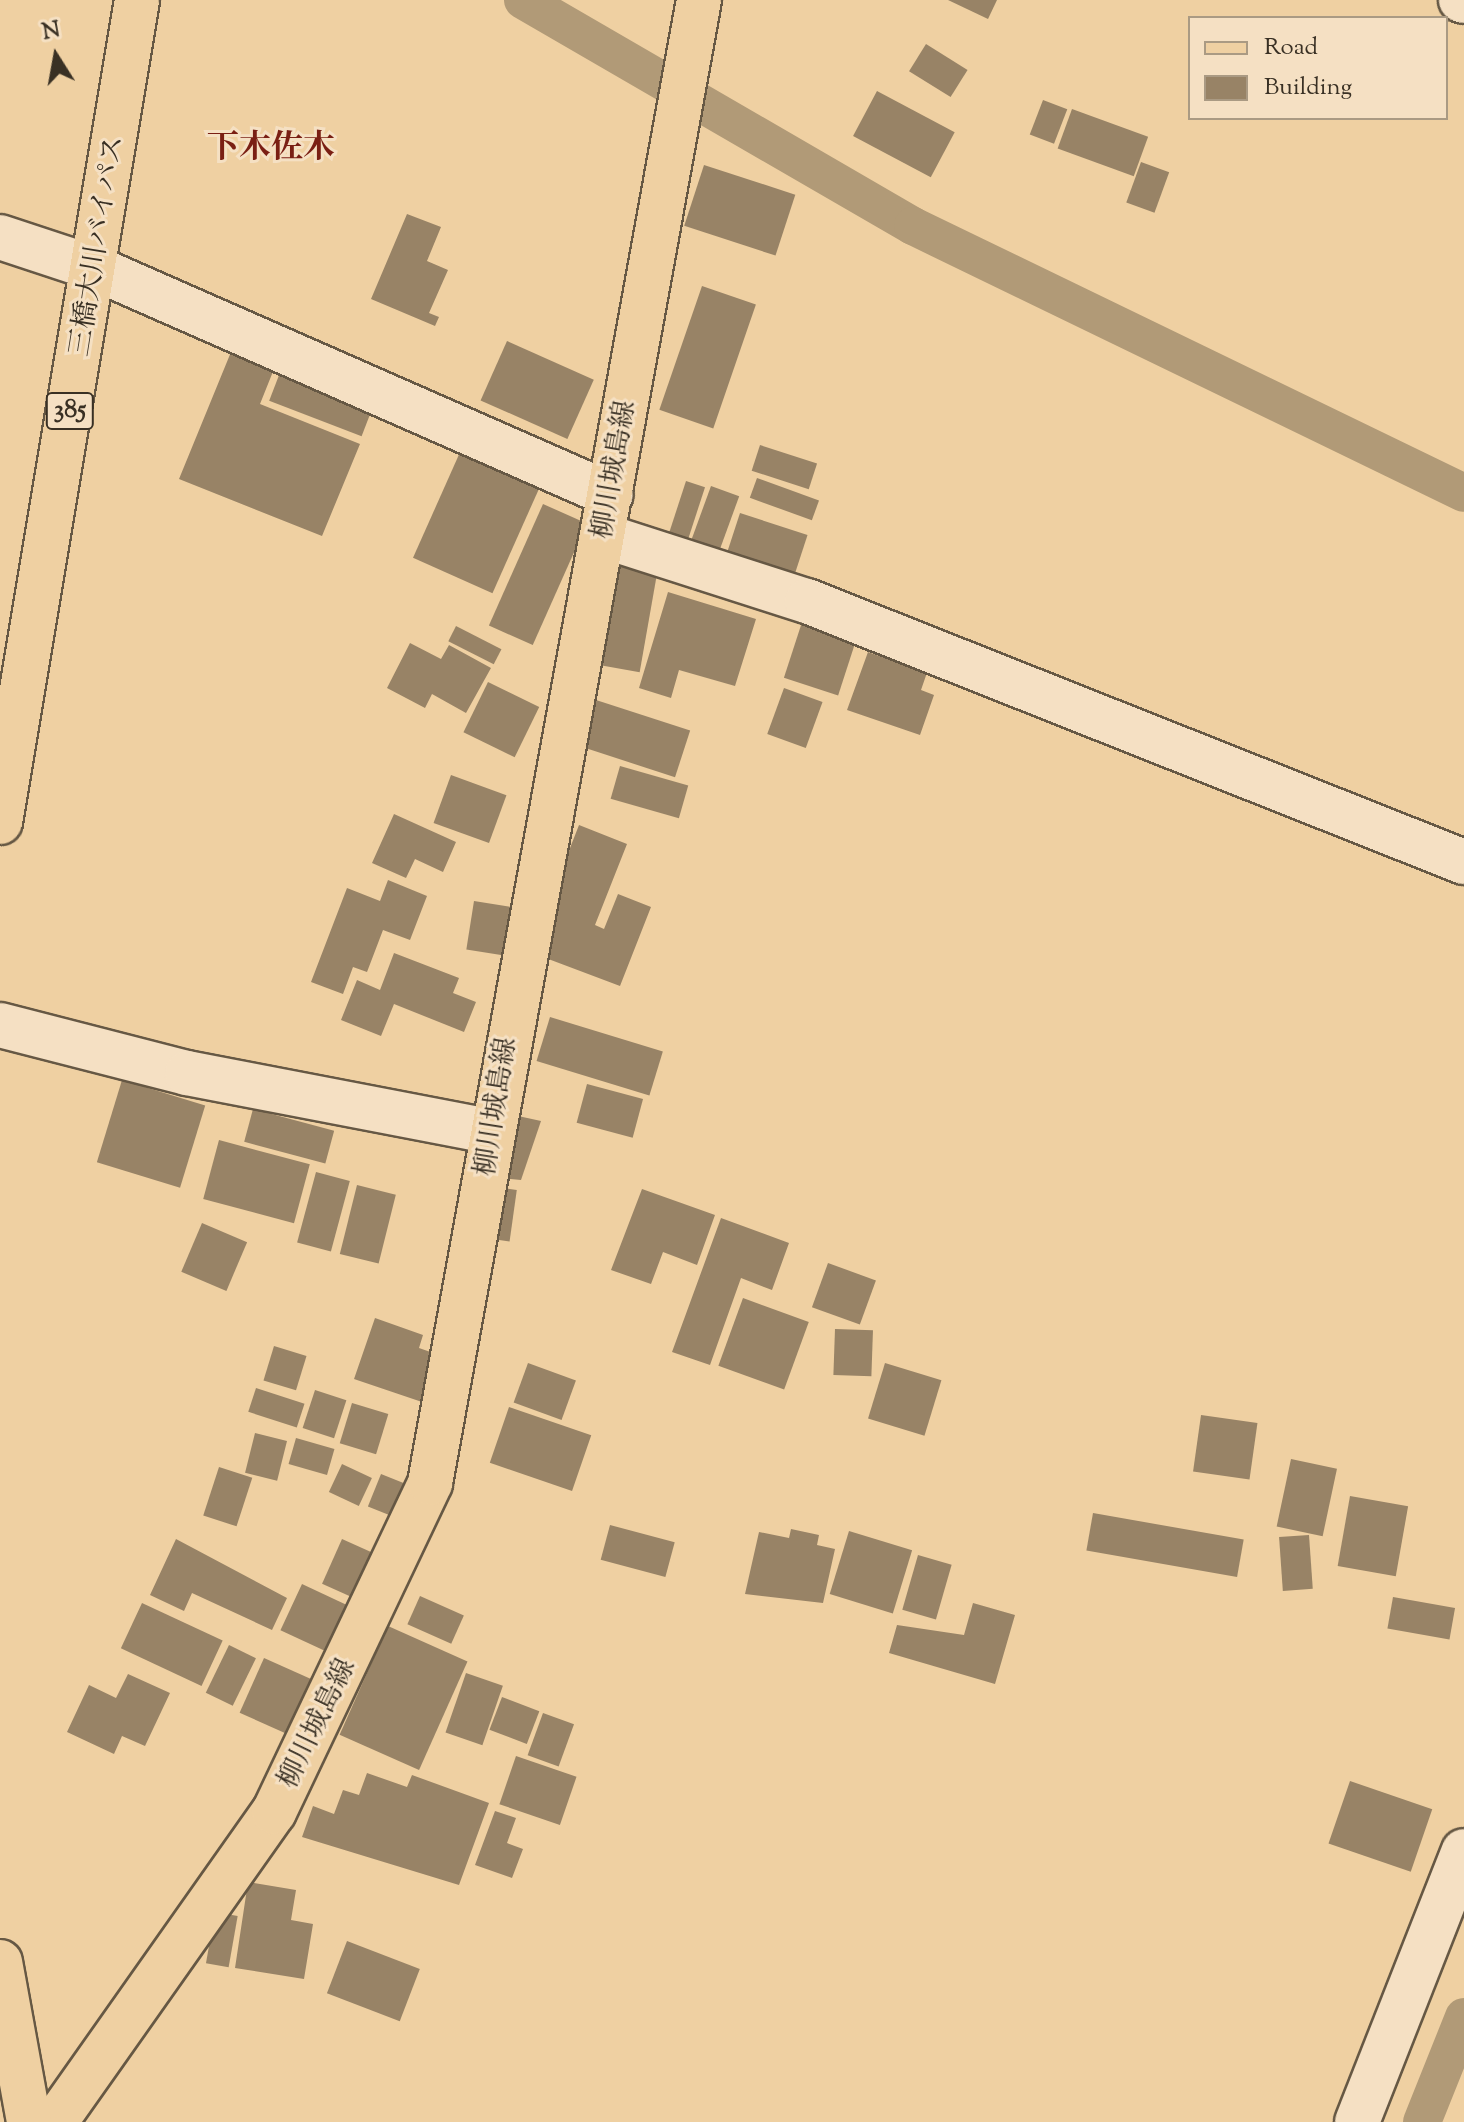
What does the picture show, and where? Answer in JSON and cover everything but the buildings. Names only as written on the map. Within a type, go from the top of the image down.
[{"type":"main road","name":"三橋大川バイパス","points":[[0,822],[97,269],[137,0]]},
{"type":"main road","name":"柳川城島線","points":[[55,2122],[274,1812],[430,1483],[459,1351],[492,1132],[699,0]]},
{"type":"main road","points":[[0,1962],[29,2122]]},
{"type":"street","points":[[0,237],[97,269],[607,516],[807,601],[1464,862]]},
{"type":"street","points":[[0,1025],[187,1073],[492,1132]]},
{"type":"street","points":[[1357,2122],[1464,1851]]},
{"type":"waterway","points":[[523,0],[913,226],[1464,493]]},
{"type":"waterway","points":[[1422,2122],[1464,2017]]},
{"type":"district","name":"下木佐木","points":[[271,149]]}]
